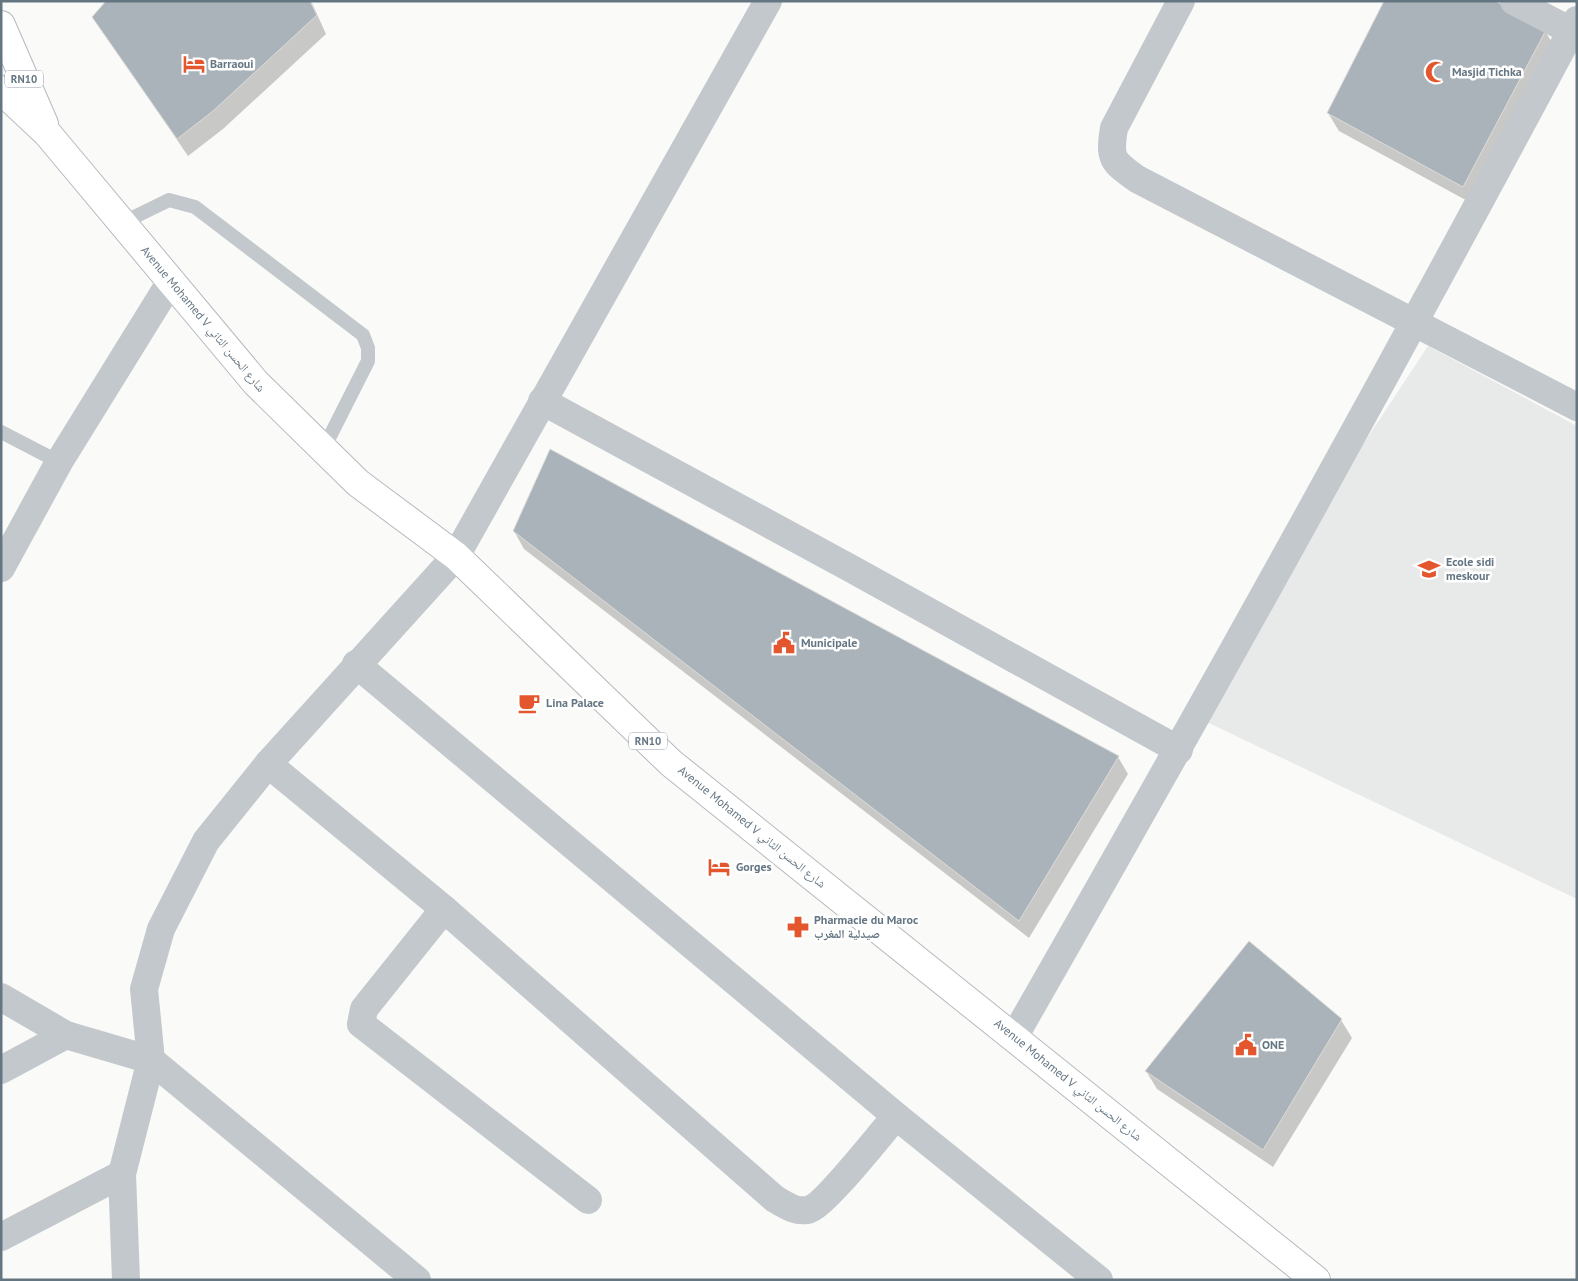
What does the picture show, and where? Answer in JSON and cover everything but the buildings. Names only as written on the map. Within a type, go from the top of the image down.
[{"type":"main road","name":"Avenue Mohamed V شارع الحسن الثاني","points":[[1,25],[47,133]]},
{"type":"main road","name":"Avenue Mohamed V شارع الحسن الثاني","points":[[1,90],[47,133],[256,383],[358,483],[456,556],[671,763],[1014,1036],[1316,1280]]},
{"type":"street","points":[[126,1280],[122,1174],[151,1060],[144,989],[161,929],[206,841],[268,764],[356,664],[456,556],[768,1]]},
{"type":"street","points":[[1181,1],[1114,128],[1110,151],[1119,166],[1137,179],[1577,407]]},
{"type":"street","points":[[1014,1036],[1179,750],[1415,323],[1574,26],[1514,1]]},
{"type":"street","points":[[1,568],[59,462],[171,281]]},
{"type":"street","points":[[542,401],[850,568],[1179,750]]},
{"type":"street","points":[[356,664],[896,1116],[1099,1280]]},
{"type":"street","points":[[268,764],[444,909],[775,1200],[794,1210],[809,1210],[824,1199],[896,1116]]},
{"type":"street","points":[[444,909],[364,1009],[362,1024],[588,1200]]},
{"type":"street","points":[[1,997],[66,1035],[151,1060],[417,1280]]},
{"type":"street","points":[[1,1070],[66,1035]]},
{"type":"street","points":[[1,1237],[122,1174]]},
{"type":"lane","points":[[122,223],[169,200],[195,207],[363,335],[368,348],[368,361],[323,450]]},
{"type":"lane","points":[[1,432],[59,462]]},
{"type":"shaded area","name":"Ecole sidi meskour","points":[[1428,346],[1577,426],[1577,899],[1186,712]]},
{"type":"place","name":"Barraoui","points":[[194,64]]},
{"type":"place","name":"Masjid Tichka","points":[[1436,72]]},
{"type":"place","name":"Ecole sidi meskour","points":[[1429,569]]},
{"type":"place","name":"Municipale","points":[[784,643]]},
{"type":"place","name":"Lina Palace","points":[[529,703]]},
{"type":"place","name":"Gorges","points":[[719,867]]},
{"type":"place","name":"Pharmacie du Maroc صيدلية المغرب","points":[[798,927]]},
{"type":"place","name":"ONE","points":[[1246,1045]]}]
